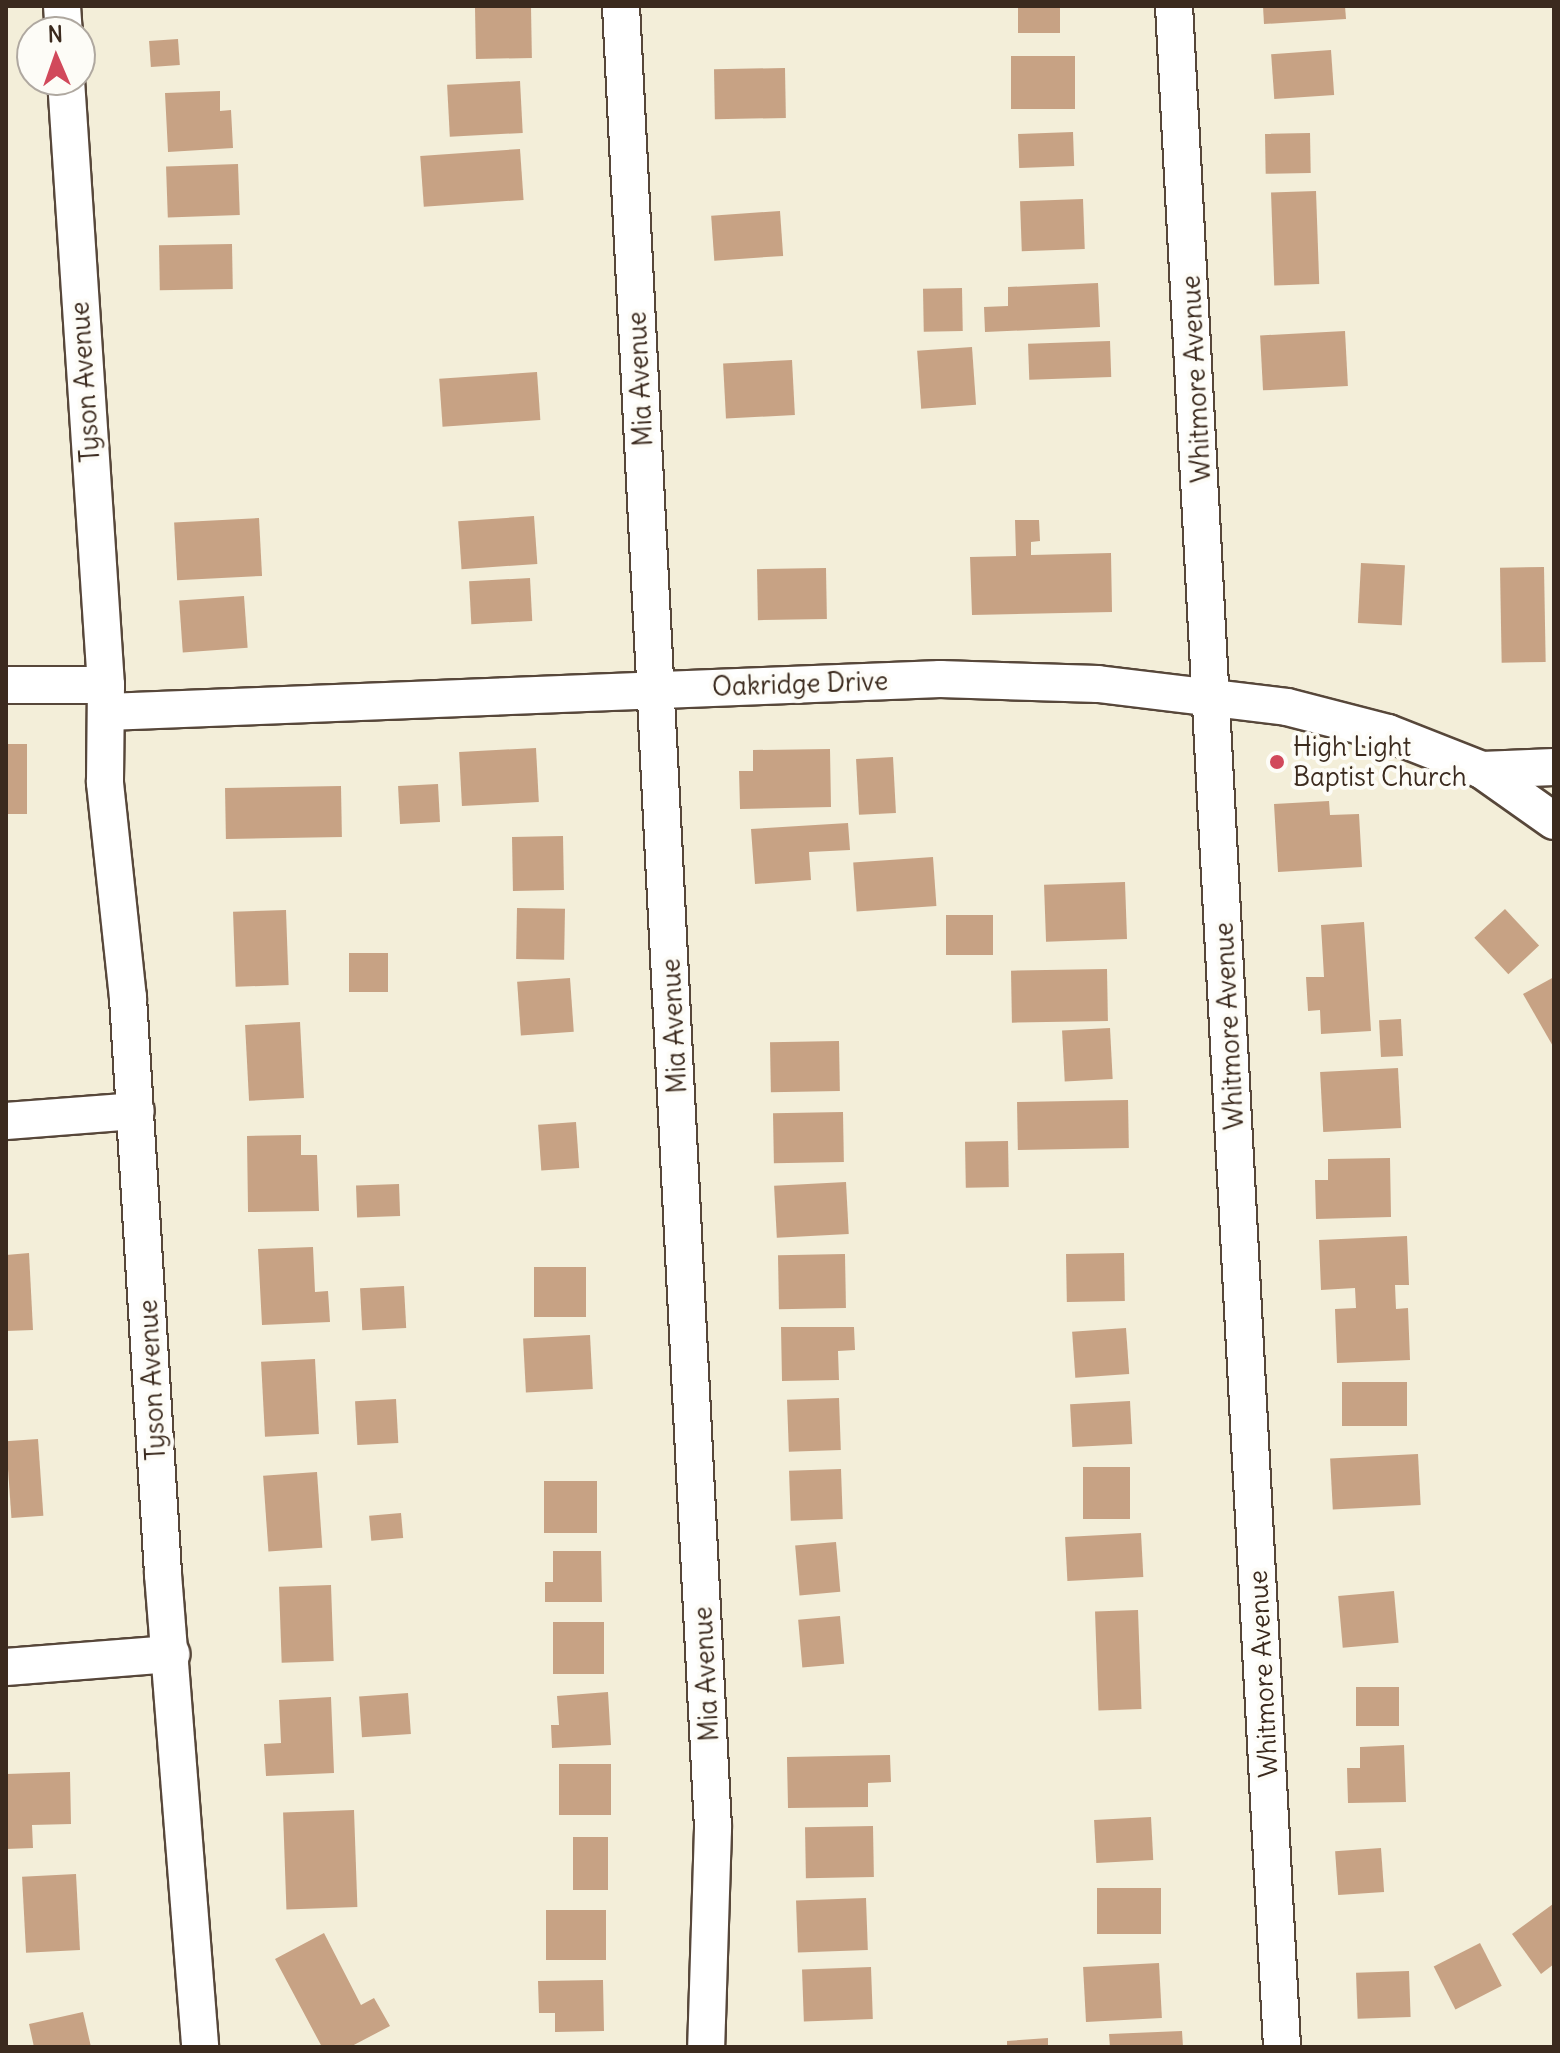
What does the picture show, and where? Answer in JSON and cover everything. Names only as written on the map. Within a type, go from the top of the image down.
[{"type":"street","name":"Mia Avenue","points":[[621,6],[713,1829],[706,2047]]},
{"type":"street","name":"Whitmore Avenue","points":[[1174,6],[1195,328],[1210,696],[1282,2047]]},
{"type":"street","name":"Tyson Avenue","points":[[67,96],[106,698],[105,783],[136,1111],[194,2018],[200,2047]]},
{"type":"street","name":"Oakridge Drive","points":[[6,685],[106,698],[1019,680],[1210,696],[1338,719],[1482,770],[1554,821]]},
{"type":"street","name":"Oakridge Drive","points":[[1482,770],[1554,767]]},
{"type":"street","points":[[6,1121],[136,1111]]},
{"type":"street","points":[[6,1667],[171,1654]]},
{"type":"building","points":[[1018,6],[1060,6],[1060,33],[1018,33]]},
{"type":"building","points":[[1263,6],[1345,6],[1346,19],[1264,24]]},
{"type":"building","points":[[531,7],[532,58],[476,59],[475,8]]},
{"type":"building","points":[[178,39],[180,65],[151,67],[149,41]]},
{"type":"building","points":[[1331,50],[1334,95],[1274,99],[1271,54]]},
{"type":"building","points":[[1011,56],[1075,56],[1075,109],[1011,109]]},
{"type":"building","points":[[785,68],[786,118],[715,119],[714,69]]},
{"type":"building","points":[[520,81],[523,133],[450,137],[447,85]]},
{"type":"building","points":[[220,91],[220,111],[231,110],[233,148],[168,152],[165,93]]},
{"type":"building","points":[[1073,132],[1074,166],[1019,168],[1018,134]]},
{"type":"building","points":[[1310,133],[1311,173],[1266,174],[1265,134]]},
{"type":"building","points":[[520,149],[524,200],[424,207],[420,156]]},
{"type":"building","points":[[238,164],[240,215],[168,217],[166,167]]},
{"type":"building","points":[[1316,191],[1319,284],[1274,286],[1271,193]]},
{"type":"building","points":[[1083,199],[1085,249],[1022,251],[1020,201]]},
{"type":"building","points":[[780,211],[783,256],[714,261],[711,216]]},
{"type":"building","points":[[232,244],[233,289],[160,290],[159,245]]},
{"type":"building","points":[[1098,283],[1100,327],[985,332],[984,307],[1008,306],[1008,287]]},
{"type":"building","points":[[962,288],[963,331],[924,332],[923,289]]},
{"type":"building","points":[[1345,331],[1348,386],[1263,390],[1260,335]]},
{"type":"building","points":[[1110,341],[1111,377],[1029,380],[1028,344]]},
{"type":"building","points":[[972,347],[976,405],[921,409],[917,351]]},
{"type":"building","points":[[792,360],[795,415],[726,419],[723,364]]},
{"type":"building","points":[[537,372],[540,420],[443,427],[439,379]]},
{"type":"building","points":[[534,516],[537,564],[462,569],[458,521]]},
{"type":"building","points":[[259,518],[262,576],[177,580],[174,522]]},
{"type":"building","points":[[1015,520],[1039,520],[1040,541],[1031,542],[1031,555],[1111,553],[1112,612],[972,615],[970,557],[1016,556]]},
{"type":"building","points":[[1361,563],[1405,565],[1402,625],[1358,623]]},
{"type":"building","points":[[1544,567],[1546,662],[1502,663],[1500,568]]},
{"type":"building","points":[[826,568],[827,619],[758,620],[757,569]]},
{"type":"building","points":[[530,578],[532,621],[471,624],[469,581]]},
{"type":"building","points":[[244,596],[248,648],[183,652],[179,601]]},
{"type":"building","points":[[6,744],[27,744],[27,814],[6,814]]},
{"type":"building","points":[[536,748],[539,802],[462,806],[459,752]]},
{"type":"building","points":[[830,749],[831,807],[740,809],[739,771],[753,771],[753,750]]},
{"type":"building","points":[[893,757],[896,813],[859,815],[856,759]]},
{"type":"building","points":[[438,784],[440,822],[400,824],[398,786]]},
{"type":"building","points":[[341,786],[342,837],[226,839],[225,788]]},
{"type":"building","points":[[1329,801],[1330,815],[1359,814],[1362,867],[1278,872],[1274,804]]},
{"type":"building","points":[[848,823],[850,850],[809,852],[811,880],[755,884],[751,829]]},
{"type":"building","points":[[563,836],[564,890],[513,891],[512,837]]},
{"type":"building","points":[[933,857],[936,906],[857,911],[853,863]]},
{"type":"building","points":[[1125,882],[1127,939],[1046,942],[1044,885]]},
{"type":"building","points":[[517,908],[565,909],[564,960],[516,959]]},
{"type":"building","points":[[1505,909],[1539,946],[1508,974],[1474,938]]},
{"type":"building","points":[[286,910],[289,985],[236,987],[233,912]]},
{"type":"building","points":[[946,915],[993,915],[993,955],[946,955]]},
{"type":"building","points":[[1364,922],[1371,1031],[1321,1034],[1320,1010],[1308,1011],[1306,977],[1324,977],[1321,925]]},
{"type":"building","points":[[349,953],[388,953],[388,992],[349,992]]},
{"type":"building","points":[[1107,969],[1108,1021],[1012,1023],[1011,971]]},
{"type":"building","points":[[1554,977],[1554,1048],[1523,994]]},
{"type":"building","points":[[570,978],[574,1032],[521,1036],[517,982]]},
{"type":"building","points":[[1401,1019],[1403,1056],[1381,1057],[1379,1020]]},
{"type":"building","points":[[300,1022],[304,1098],[249,1101],[245,1025]]},
{"type":"building","points":[[1110,1028],[1113,1079],[1065,1081],[1062,1031]]},
{"type":"building","points":[[839,1041],[840,1091],[771,1092],[770,1042]]},
{"type":"building","points":[[1398,1068],[1401,1128],[1323,1132],[1320,1072]]},
{"type":"building","points":[[1128,1100],[1129,1148],[1018,1150],[1017,1102]]},
{"type":"building","points":[[843,1112],[844,1162],[774,1163],[773,1113]]},
{"type":"building","points":[[576,1122],[579,1168],[541,1171],[538,1125]]},
{"type":"building","points":[[301,1135],[301,1155],[317,1155],[319,1211],[248,1212],[247,1136]]},
{"type":"building","points":[[1008,1141],[1009,1187],[966,1188],[965,1142]]},
{"type":"building","points":[[1390,1158],[1391,1217],[1316,1219],[1315,1180],[1328,1180],[1328,1159]]},
{"type":"building","points":[[846,1182],[849,1234],[777,1238],[774,1186]]},
{"type":"building","points":[[399,1184],[400,1216],[357,1217],[356,1186]]},
{"type":"building","points":[[1407,1236],[1409,1285],[1395,1285],[1396,1309],[1408,1308],[1410,1360],[1337,1363],[1335,1309],[1356,1308],[1355,1288],[1321,1290],[1319,1240]]},
{"type":"building","points":[[313,1247],[315,1292],[328,1291],[330,1322],[262,1325],[258,1249]]},
{"type":"building","points":[[29,1253],[33,1330],[6,1331],[6,1255]]},
{"type":"building","points":[[1124,1253],[1125,1301],[1067,1302],[1066,1254]]},
{"type":"building","points":[[845,1254],[846,1308],[779,1309],[778,1255]]},
{"type":"building","points":[[534,1267],[586,1267],[586,1317],[534,1317]]},
{"type":"building","points":[[404,1286],[406,1328],[362,1330],[360,1288]]},
{"type":"building","points":[[781,1327],[854,1327],[855,1350],[838,1351],[839,1380],[782,1381]]},
{"type":"building","points":[[1126,1328],[1129,1374],[1075,1378],[1072,1332]]},
{"type":"building","points":[[590,1335],[593,1389],[526,1392],[523,1339]]},
{"type":"building","points":[[315,1359],[319,1434],[265,1437],[261,1362]]},
{"type":"building","points":[[1342,1382],[1407,1382],[1407,1426],[1342,1426]]},
{"type":"building","points":[[839,1398],[841,1450],[789,1452],[787,1400]]},
{"type":"building","points":[[396,1399],[398,1443],[357,1445],[355,1401]]},
{"type":"building","points":[[1130,1401],[1132,1444],[1072,1447],[1070,1404]]},
{"type":"building","points":[[38,1439],[43,1516],[11,1518],[6,1441]]},
{"type":"building","points":[[1418,1454],[1421,1505],[1333,1510],[1330,1459]]},
{"type":"building","points":[[1083,1467],[1130,1467],[1130,1519],[1083,1519]]},
{"type":"building","points":[[841,1469],[843,1519],[791,1521],[789,1471]]},
{"type":"building","points":[[317,1472],[322,1548],[268,1552],[263,1476]]},
{"type":"building","points":[[544,1481],[597,1481],[597,1533],[544,1533]]},
{"type":"building","points":[[401,1513],[403,1538],[371,1541],[369,1516]]},
{"type":"building","points":[[1141,1533],[1143,1577],[1067,1581],[1065,1537]]},
{"type":"building","points":[[836,1542],[840,1592],[800,1595],[795,1546]]},
{"type":"building","points":[[553,1551],[601,1551],[602,1602],[545,1602],[545,1582],[553,1582]]},
{"type":"building","points":[[331,1585],[334,1661],[282,1663],[279,1587]]},
{"type":"building","points":[[1394,1591],[1399,1643],[1343,1648],[1338,1596]]},
{"type":"building","points":[[1138,1610],[1141,1709],[1098,1710],[1095,1612]]},
{"type":"building","points":[[840,1616],[844,1664],[802,1667],[798,1620]]},
{"type":"building","points":[[553,1622],[604,1622],[604,1674],[553,1674]]},
{"type":"building","points":[[1356,1687],[1399,1687],[1399,1726],[1356,1726]]},
{"type":"building","points":[[608,1692],[611,1745],[552,1748],[551,1725],[559,1725],[557,1696]]},
{"type":"building","points":[[408,1693],[411,1734],[362,1737],[359,1696]]},
{"type":"building","points":[[331,1697],[334,1773],[266,1776],[264,1744],[281,1743],[279,1700]]},
{"type":"building","points":[[1404,1745],[1406,1802],[1348,1803],[1347,1768],[1360,1768],[1360,1747]]},
{"type":"building","points":[[890,1755],[891,1782],[868,1783],[868,1807],[788,1808],[787,1757]]},
{"type":"building","points":[[559,1764],[611,1764],[611,1815],[559,1815]]},
{"type":"building","points":[[70,1772],[71,1824],[32,1825],[33,1848],[6,1849],[6,1774]]},
{"type":"building","points":[[354,1810],[357,1907],[286,1909],[283,1812]]},
{"type":"building","points":[[1151,1817],[1153,1860],[1096,1863],[1094,1820]]},
{"type":"building","points":[[873,1826],[874,1877],[806,1878],[805,1827]]},
{"type":"building","points":[[573,1837],[608,1837],[608,1890],[573,1890]]},
{"type":"building","points":[[1381,1848],[1384,1892],[1338,1895],[1335,1851]]},
{"type":"building","points":[[76,1874],[80,1950],[26,1953],[22,1877]]},
{"type":"building","points":[[1097,1888],[1161,1888],[1161,1934],[1097,1934]]},
{"type":"building","points":[[866,1898],[868,1950],[798,1952],[796,1900]]},
{"type":"building","points":[[1553,1904],[1554,1964],[1541,1974],[1512,1934]]},
{"type":"building","points":[[546,1910],[606,1910],[606,1960],[546,1960]]},
{"type":"building","points":[[324,1933],[361,2005],[374,1998],[390,2026],[350,2047],[322,2047],[275,1959]]},
{"type":"building","points":[[1480,1943],[1502,1986],[1455,2009],[1434,1967]]},
{"type":"building","points":[[1159,1963],[1162,2018],[1086,2022],[1083,1967]]},
{"type":"building","points":[[871,1967],[873,2019],[804,2021],[802,1969]]},
{"type":"building","points":[[1409,1971],[1411,2017],[1358,2019],[1356,1973]]},
{"type":"building","points":[[603,1980],[604,2031],[555,2032],[555,2013],[539,2013],[538,1981]]},
{"type":"building","points":[[83,2012],[91,2047],[34,2047],[29,2024]]},
{"type":"building","points":[[1182,2031],[1183,2047],[1110,2047],[1109,2034]]},
{"type":"building","points":[[1048,2038],[1048,2047],[1007,2047],[1007,2041]]},
{"type":"place","name":"High Light Baptist Church","points":[[1277,762]]}]
